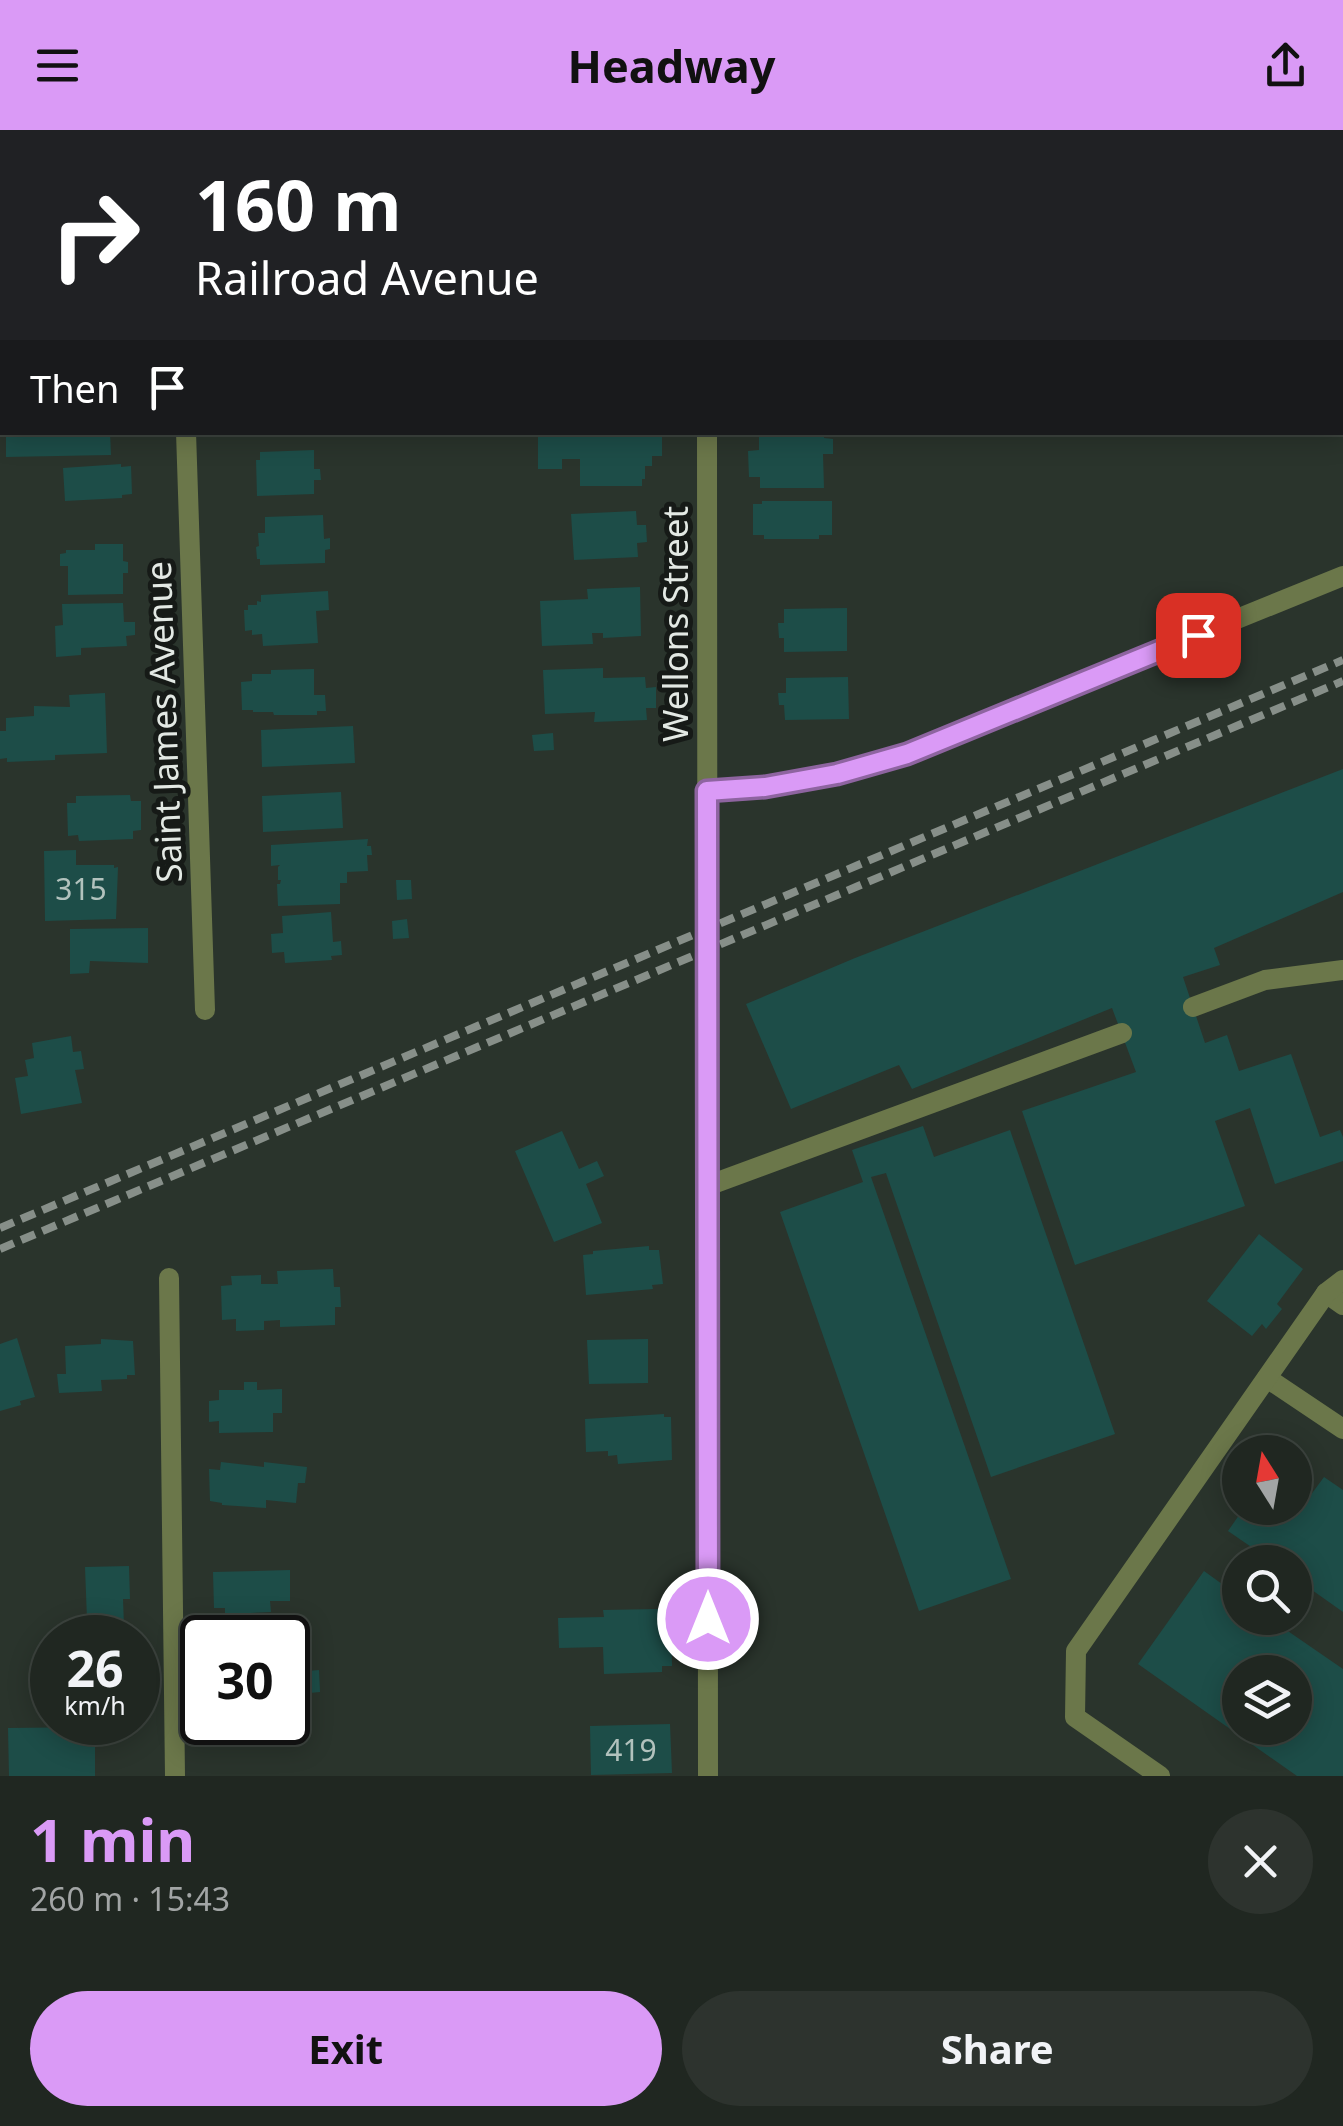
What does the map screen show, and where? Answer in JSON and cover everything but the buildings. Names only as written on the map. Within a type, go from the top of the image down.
[{"type":"street","name":"Saint James Avenue","points":[[186,435],[204,1010]]},
{"type":"street","name":"Wellons Street","points":[[706,435],[708,1776]]},
{"type":"street","points":[[707,791],[765,787],[837,774],[907,754],[1343,576]]},
{"type":"street","points":[[1193,1007],[1265,980],[1343,970]]},
{"type":"street","points":[[708,1186],[1122,1033]]},
{"type":"street","points":[[170,1278],[175,1776]]},
{"type":"street","points":[[1160,1776],[1075,1717],[1076,1651],[1267,1378],[1338,1293]]},
{"type":"street","points":[[1267,1378],[1343,1430]]},
{"type":"railway","points":[[0,1228],[1343,660]]},
{"type":"railway","points":[[0,1249],[1343,681]]},
{"type":"route","points":[[708,1619],[707,791],[765,787],[837,774],[907,754],[1198,635]]}]
